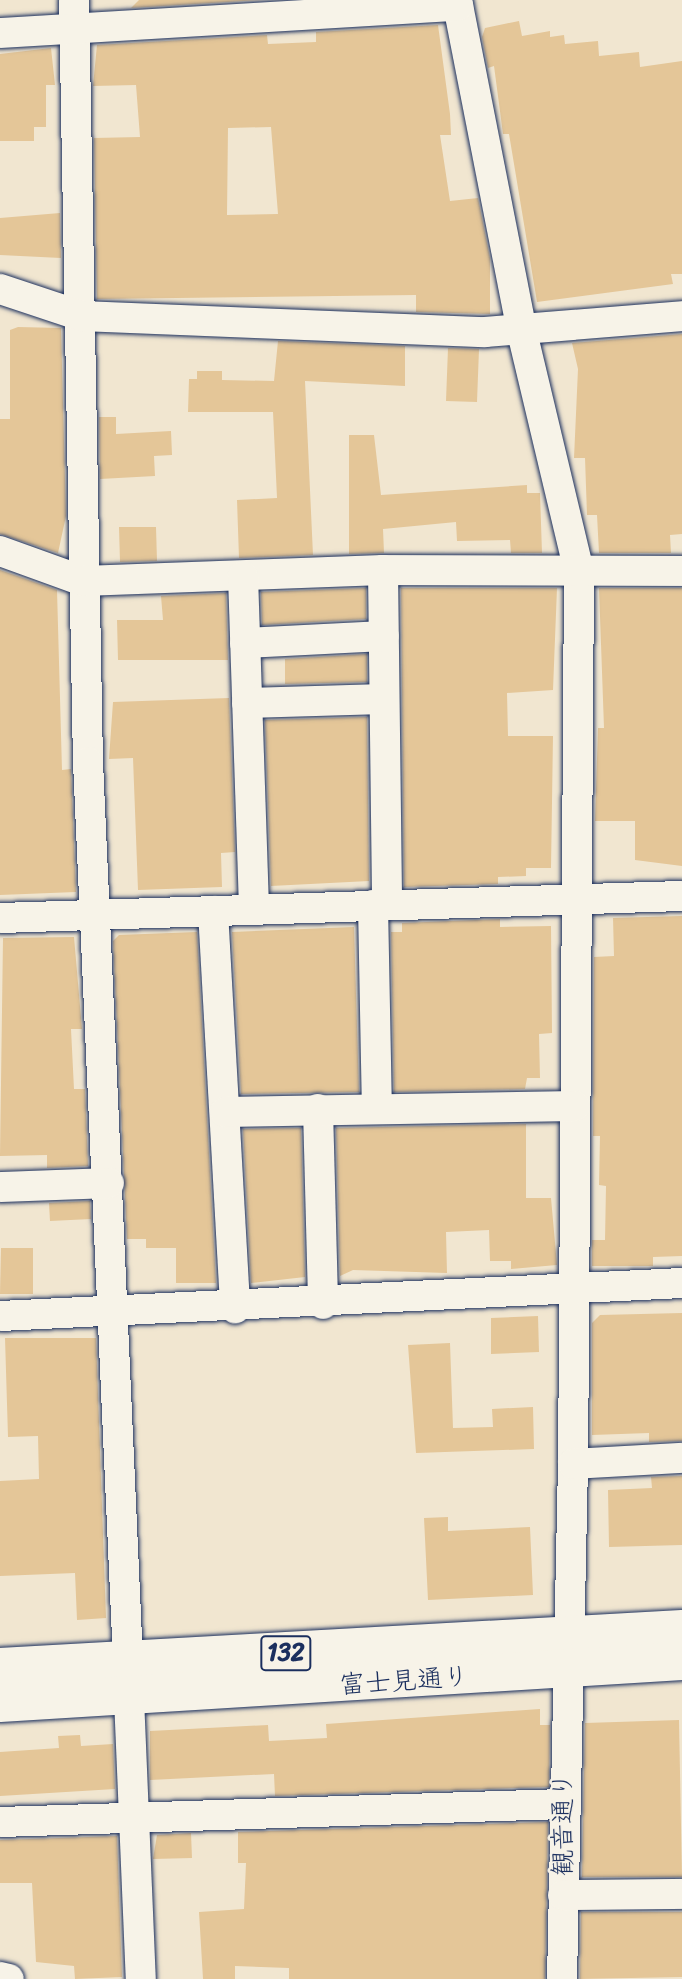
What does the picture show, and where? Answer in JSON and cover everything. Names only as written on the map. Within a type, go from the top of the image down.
[{"type":"highway","name":"富士見通り","points":[[0,1703],[130,1698],[568,1652],[682,1629]]},
{"type":"highway","name":"富士見通り","points":[[0,1667],[128,1660],[568,1652],[682,1661]]},
{"type":"street","points":[[0,33],[74,14],[458,3]]},
{"type":"street","name":"観音通り","points":[[458,3],[522,332],[579,571],[579,901],[571,1290],[573,1464],[562,1979]]},
{"type":"street","points":[[74,14],[81,316],[83,581],[116,1311],[128,1660]]},
{"type":"street","points":[[0,289],[81,316],[522,332],[682,316]]},
{"type":"street","points":[[0,551],[83,581],[383,570],[682,571]]},
{"type":"street","points":[[377,1108],[384,699],[383,570]]},
{"type":"street","points":[[243,576],[254,910]]},
{"type":"street","points":[[245,643],[384,636]]},
{"type":"street","points":[[247,703],[384,699]]},
{"type":"street","points":[[0,918],[682,896]]},
{"type":"street","points":[[213,911],[235,1308]]},
{"type":"street","points":[[225,1112],[575,1106]]},
{"type":"street","points":[[318,1109],[323,1304]]},
{"type":"street","points":[[0,1187],[109,1184]]},
{"type":"street","points":[[0,1316],[323,1304],[682,1283]]},
{"type":"street","points":[[573,1464],[682,1458]]},
{"type":"street","points":[[130,1698],[141,1979]]},
{"type":"street","points":[[0,1822],[564,1804]]},
{"type":"street","points":[[563,1895],[682,1894]]},
{"type":"street","points":[[0,1977],[9,1979]]},
{"type":"building","points":[[139,0],[262,0],[131,8]]},
{"type":"building","points":[[519,21],[522,36],[550,31],[550,37],[564,35],[565,44],[598,41],[599,56],[639,52],[640,67],[682,61],[682,274],[671,274],[673,284],[537,302],[509,134],[503,134],[494,66],[488,68],[482,37],[485,28]]},
{"type":"building","points":[[438,25],[450,114],[451,135],[440,135],[450,201],[478,198],[490,258],[490,314],[416,312],[416,295],[97,299],[94,138],[140,137],[136,85],[93,86],[97,45],[267,35],[268,44],[316,42],[316,32]],"holes":[[[271,127],[278,214],[227,215],[228,128]]]},
{"type":"building","points":[[51,48],[55,85],[46,85],[46,127],[34,127],[34,141],[0,141],[0,54]]},
{"type":"building","points":[[60,213],[61,258],[0,255],[0,218]]},
{"type":"building","points":[[18,327],[61,328],[66,516],[58,553],[0,534],[0,419],[10,419],[10,330]]},
{"type":"building","points":[[682,334],[682,534],[670,535],[671,553],[599,553],[597,515],[587,515],[585,458],[574,458],[578,369],[572,343]]},
{"type":"building","points":[[278,341],[405,346],[405,386],[305,381],[313,555],[239,558],[237,500],[277,498],[273,412],[188,412],[189,379],[197,379],[197,371],[222,371],[222,380],[274,381]]},
{"type":"building","points":[[448,348],[479,349],[477,402],[446,401]]},
{"type":"building","points":[[99,417],[116,417],[116,434],[171,431],[172,455],[154,456],[155,476],[100,479]]},
{"type":"building","points":[[349,435],[374,435],[381,495],[527,485],[527,493],[540,493],[542,553],[511,553],[510,540],[457,541],[456,522],[383,529],[384,553],[349,554]]},
{"type":"building","points":[[119,527],[156,527],[157,561],[120,562]]},
{"type":"building","points":[[0,570],[57,590],[62,770],[71,769],[76,892],[0,895]]},
{"type":"building","points":[[366,588],[366,619],[262,625],[261,592]]},
{"type":"building","points":[[401,588],[557,588],[553,690],[507,693],[508,736],[553,736],[551,868],[526,868],[526,876],[498,877],[498,884],[404,887]]},
{"type":"building","points":[[599,588],[682,588],[682,866],[635,860],[635,821],[595,821],[598,728],[604,728]]},
{"type":"building","points":[[226,593],[228,660],[118,660],[117,620],[163,620],[161,596]]},
{"type":"building","points":[[367,654],[367,682],[285,684],[285,659]]},
{"type":"building","points":[[229,698],[235,852],[221,853],[222,887],[138,890],[133,758],[109,759],[113,702]]},
{"type":"building","points":[[367,717],[369,881],[271,886],[265,720]]},
{"type":"building","points":[[682,916],[682,1256],[653,1257],[653,1266],[592,1266],[592,1240],[605,1240],[606,1186],[599,1185],[600,1136],[593,1136],[594,957],[614,956],[613,918]]},
{"type":"building","points":[[500,919],[500,927],[551,926],[552,1033],[539,1034],[540,1078],[527,1078],[525,1089],[394,1092],[391,932],[402,932],[402,923]]},
{"type":"building","points":[[354,927],[359,1092],[241,1094],[232,932]]},
{"type":"building","points":[[197,932],[216,1283],[176,1283],[176,1248],[146,1248],[146,1239],[127,1239],[113,941],[119,935]]},
{"type":"building","points":[[74,937],[82,1029],[71,1029],[74,1089],[85,1089],[88,1166],[47,1168],[47,1155],[0,1156],[3,938]]},
{"type":"building","points":[[526,1124],[526,1198],[551,1198],[557,1265],[511,1269],[511,1261],[490,1261],[489,1230],[446,1232],[447,1273],[353,1270],[340,1276],[336,1128]]},
{"type":"building","points":[[301,1128],[305,1277],[251,1283],[243,1129]]},
{"type":"building","points":[[90,1201],[91,1219],[50,1221],[49,1203]]},
{"type":"building","points":[[1,1248],[33,1248],[33,1294],[0,1294]]},
{"type":"building","points":[[682,1313],[682,1441],[649,1442],[649,1433],[592,1435],[592,1323],[600,1315]]},
{"type":"building","points":[[538,1316],[539,1352],[491,1354],[491,1318]]},
{"type":"building","points":[[5,1338],[96,1338],[106,1618],[77,1620],[75,1573],[0,1576],[0,1481],[39,1479],[38,1436],[8,1437]]},
{"type":"building","points":[[450,1343],[453,1428],[493,1427],[492,1409],[533,1407],[534,1449],[416,1453],[408,1345]]},
{"type":"building","points":[[682,1476],[682,1545],[609,1547],[608,1490],[652,1488],[651,1477]]},
{"type":"building","points":[[448,1517],[448,1531],[530,1527],[533,1595],[428,1600],[424,1518]]},
{"type":"building","points":[[540,1709],[540,1725],[550,1725],[549,1787],[275,1796],[274,1774],[150,1780],[150,1731],[268,1725],[269,1741],[327,1738],[326,1724]]},
{"type":"building","points":[[679,1720],[682,1877],[582,1877],[585,1723]]},
{"type":"building","points":[[80,1735],[81,1746],[113,1744],[115,1789],[0,1796],[0,1752],[59,1748],[58,1736]]},
{"type":"building","points":[[548,1822],[545,1979],[289,1979],[289,1968],[235,1966],[235,1979],[203,1979],[199,1912],[244,1909],[246,1863],[238,1863],[238,1832]]},
{"type":"building","points":[[191,1833],[192,1858],[153,1859],[157,1835]]},
{"type":"building","points":[[117,1836],[122,1977],[75,1979],[74,1966],[36,1962],[32,1883],[0,1883],[0,1840]]},
{"type":"building","points":[[581,1912],[682,1912],[682,1977],[580,1979]]}]
